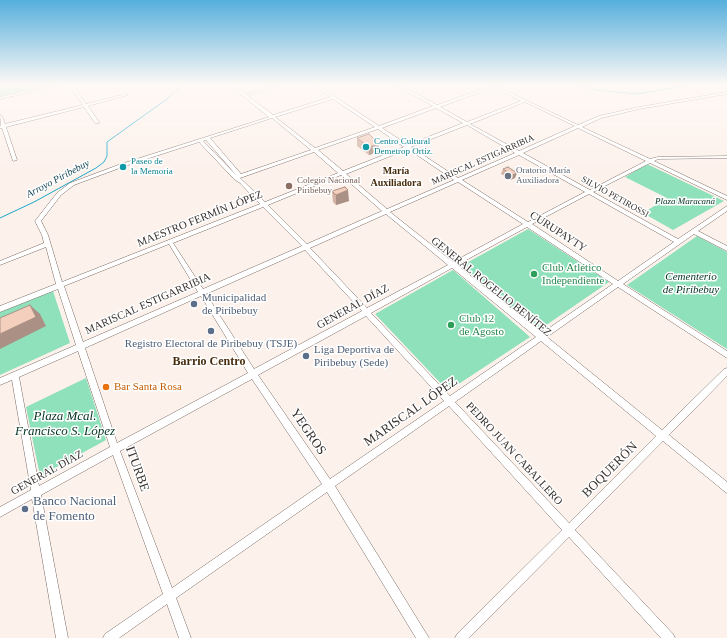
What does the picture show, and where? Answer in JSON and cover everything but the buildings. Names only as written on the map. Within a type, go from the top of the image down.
[{"type":"street","points":[[2,127],[54,114]]},
{"type":"street","points":[[91,114],[97,122]]},
{"type":"street","name":"GENERAL ROGELIO BENÍTEZ","points":[[266,114],[662,437],[727,488]]},
{"type":"street","points":[[204,139],[280,114]]},
{"type":"street","name":"CURUPAYTY","points":[[359,114],[379,127],[383,127],[454,178],[460,180],[528,224],[727,355]]},
{"type":"street","points":[[238,177],[416,114]]},
{"type":"street","name":"SILVIO PETIROSSI","points":[[452,114],[679,242]]},
{"type":"street","name":"MAESTRO FERMÍN LÓPEZ","points":[[0,309],[491,114]]},
{"type":"street","points":[[551,114],[727,198]]},
{"type":"street","points":[[579,127],[616,114]]},
{"type":"street","points":[[0,116],[2,127],[14,160]]},
{"type":"street","name":"MARISCAL ESTIGARRIBIA","points":[[0,382],[579,127]]},
{"type":"street","name":"PEDRO JUAN CABALLERO","points":[[204,139],[242,182],[367,312],[669,638]]},
{"type":"street","name":"ITURBE","points":[[185,638],[115,449],[60,285],[48,244],[38,221],[59,194],[72,184],[204,139]]},
{"type":"street","name":"GENERAL DÍAZ","points":[[0,512],[528,224],[649,161],[658,158],[727,157]]},
{"type":"street","name":"MARISCAL LÓPEZ","points":[[109,638],[727,208]]},
{"type":"street","points":[[694,231],[727,249]]},
{"type":"street","name":"YEGROS","points":[[170,242],[253,374],[329,486],[423,638]]},
{"type":"street","points":[[0,263],[48,244]]},
{"type":"street","name":"BOQUERÓN","points":[[462,638],[727,371]]},
{"type":"street","points":[[15,376],[62,638]]},
{"type":"street","name":"GENERAL ROGELIO BENÍTEZ","points":[[662,437],[727,494]]},
{"type":"green space","name":"Plaza Maracaná","points":[[647,164],[724,201],[673,230],[643,213],[667,198],[625,177]]},
{"type":"green space","name":"Club Atlético Independiente","points":[[528,229],[609,282],[539,330],[461,266]]},
{"type":"green space","name":"Cementerio de Piribebuy","points":[[697,236],[727,252],[727,349],[627,285]]},
{"type":"green space","name":"Club 12 de Agosto","points":[[453,270],[530,337],[448,391],[375,314]]},
{"type":"green space","points":[[53,291],[70,343],[0,375],[0,312]]},
{"type":"green space","name":"Plaza Mcal. Francisco S. López","points":[[86,378],[106,440],[40,476],[26,407]]},
{"type":"waterway","name":"Arroyo Piribebuy","points":[[0,218],[34,202],[96,168],[104,162],[107,156],[107,142],[146,114]]},
{"type":"place","name":"Centro Cultural Demetrop Ortiz.","points":[[366,147]]},
{"type":"place","name":"Paseo de la Memoria","points":[[123,167]]},
{"type":"place","name":"Oratorio María Auxiliadora","points":[[508,176]]},
{"type":"place","name":"Colegio Nacional Piribebuy","points":[[289,186]]},
{"type":"place","name":"Club Atlético Independiente","points":[[534,274]]},
{"type":"place","name":"Municipalidad de Piribebuy","points":[[194,304]]},
{"type":"place","name":"Club 12 de Agosto","points":[[451,325]]},
{"type":"place","name":"Registro Electoral de Piribebuy (TSJE)","points":[[211,331]]},
{"type":"place","name":"Liga Deportiva de Piribebuy (Sede)","points":[[306,356]]},
{"type":"place","name":"Bar Santa Rosa","points":[[106,387]]},
{"type":"place","name":"Banco Nacional de Fomento","points":[[25,509]]},
{"type":"district","name":"María Auxiliadora","points":[[396,176]]},
{"type":"district","name":"Barrio Centro","points":[[209,362]]}]
